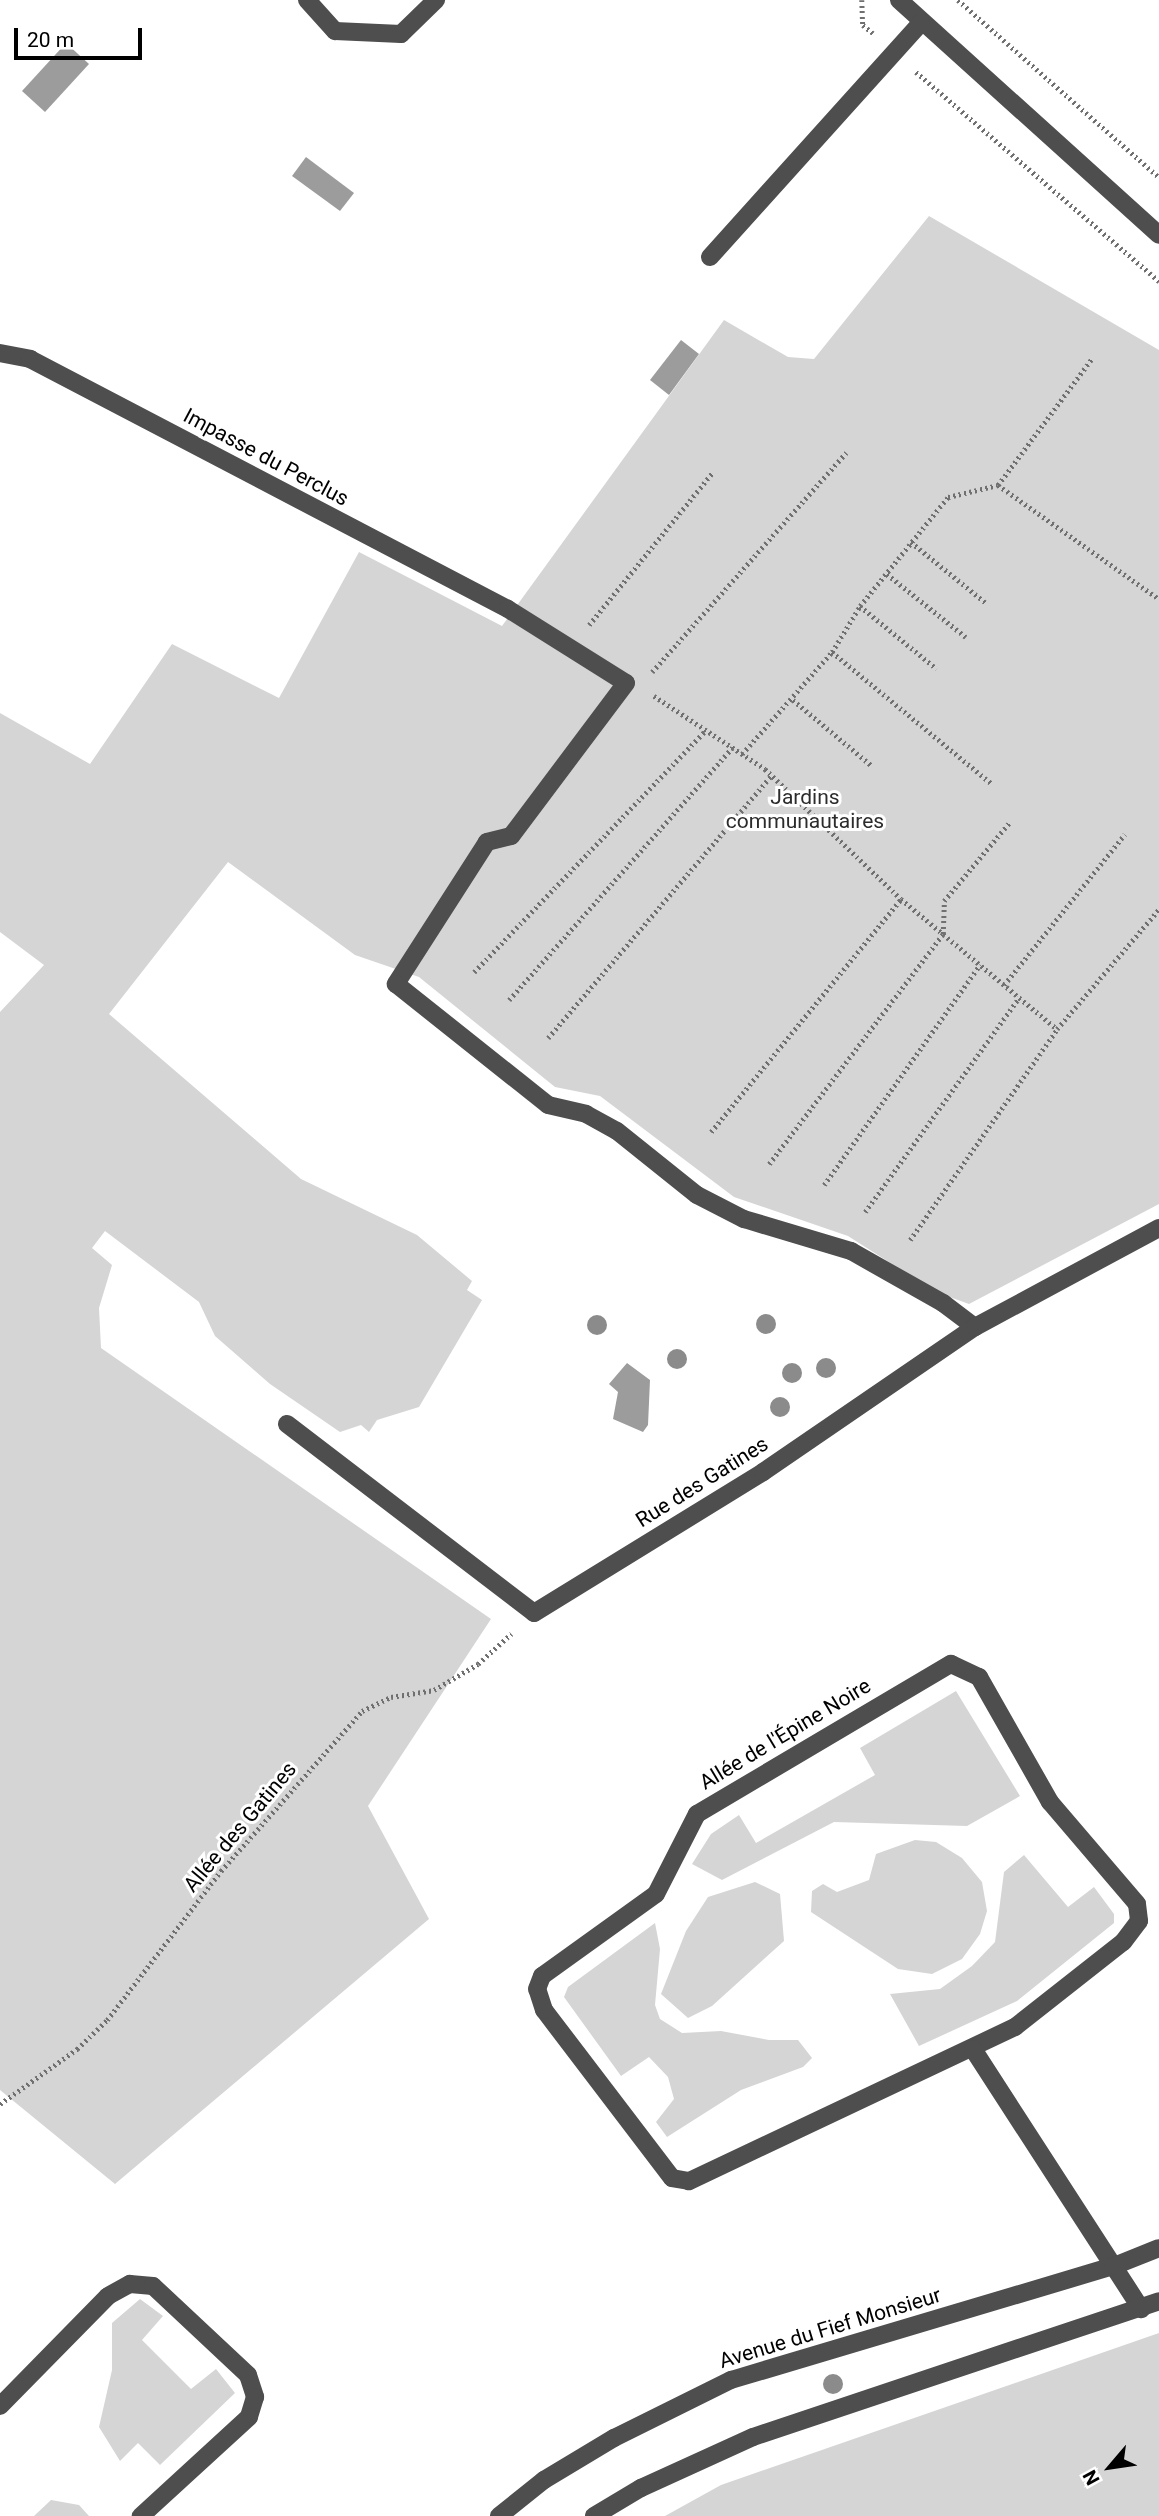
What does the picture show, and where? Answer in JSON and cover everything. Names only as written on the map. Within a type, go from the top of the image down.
[{"type":"street","points":[[307,0],[335,31],[401,34],[436,0]]},
{"type":"street","points":[[899,0],[921,23],[1159,235]]},
{"type":"street","points":[[710,257],[921,23]]},
{"type":"street","name":"Impasse du Perclus","points":[[0,353],[30,359],[508,609],[626,683],[510,836],[487,842],[396,984],[548,1105],[586,1114],[617,1131],[697,1195],[744,1219],[851,1251],[943,1303],[975,1327]]},
{"type":"street","name":"Rue des Gatines","points":[[534,1613],[763,1472],[975,1327],[1159,1228]]},
{"type":"street","points":[[287,1423],[534,1613]]},
{"type":"street","name":"Allée de l'Épine Noire","points":[[951,1664],[979,1677],[1044,1793],[1137,1904],[1139,1921],[1123,1942],[1054,1999],[1015,2027],[973,2049],[690,2181],[672,2178],[661,2167],[544,2010],[537,1989],[542,1976],[656,1894],[697,1814],[951,1664]]},
{"type":"street","points":[[973,2049],[1141,2309]]},
{"type":"street","name":"Avenue du Fief Monsieur","points":[[499,2516],[544,2480],[614,2438],[731,2380],[1114,2266],[1159,2248]]},
{"type":"street","points":[[0,2406],[107,2296],[130,2284],[153,2286],[248,2375],[255,2397],[249,2417],[141,2516]]},
{"type":"street","points":[[594,2516],[641,2488],[753,2437],[1159,2301]]},
{"type":"path","points":[[862,0],[863,25],[1159,281]]},
{"type":"path","points":[[958,0],[1159,177]]},
{"type":"path","points":[[742,754],[793,700],[832,652],[859,606],[948,497],[998,485],[1093,357]]},
{"type":"path","points":[[648,675],[846,453]]},
{"type":"path","points":[[570,647],[712,473]]},
{"type":"path","points":[[998,485],[1159,598]]},
{"type":"path","points":[[911,542],[986,603]]},
{"type":"path","points":[[887,574],[966,637]]},
{"type":"path","points":[[859,606],[937,669]]},
{"type":"path","points":[[832,652],[991,783]]},
{"type":"path","points":[[650,693],[772,775],[901,899],[1057,1029]]},
{"type":"path","points":[[793,700],[871,765]]},
{"type":"path","points":[[474,972],[705,731]]},
{"type":"path","points":[[509,1000],[732,748]]},
{"type":"path","points":[[548,1038],[772,775]]},
{"type":"path","points":[[769,1164],[943,934],[944,901],[1009,823]]},
{"type":"path","points":[[1004,985],[1125,834]]},
{"type":"path","points":[[711,1132],[901,899]]},
{"type":"path","points":[[910,1240],[1057,1029],[1159,909]]},
{"type":"path","points":[[824,1185],[980,965]]},
{"type":"path","points":[[865,1212],[1019,998]]},
{"type":"path","name":"Allée des Gatines","points":[[0,2105],[77,2049],[107,2020],[221,1871],[362,1711],[391,1697],[434,1690],[478,1664],[534,1613]]},
{"type":"green space","name":"Jardins communautaires","points":[[929,216],[1159,350],[1159,1204],[969,1304],[936,1292],[848,1236],[734,1197],[600,1096],[555,1087],[419,977],[355,955],[228,862],[109,1014],[301,1179],[417,1235],[472,1281],[467,1290],[482,1300],[419,1407],[377,1420],[369,1432],[361,1425],[340,1432],[270,1384],[215,1336],[199,1302],[105,1231],[92,1248],[112,1265],[99,1308],[101,1348],[491,1619],[368,1806],[429,1919],[115,2184],[0,2090],[0,1012],[44,965],[0,932],[0,713],[90,764],[172,644],[279,698],[359,552],[502,626],[724,320],[788,357],[814,359]]},
{"type":"green space","points":[[956,1691],[1020,1796],[967,1826],[834,1822],[722,1880],[692,1864],[711,1834],[739,1815],[756,1843],[875,1775],[860,1748]]},
{"type":"green space","points":[[915,1840],[936,1842],[962,1858],[982,1882],[987,1911],[980,1934],[962,1959],[932,1974],[898,1969],[811,1912],[812,1891],[823,1884],[837,1892],[869,1880],[876,1854]]},
{"type":"green space","points":[[1024,1855],[1068,1907],[1094,1887],[1114,1914],[1114,1923],[1017,2001],[919,2046],[890,1994],[940,1989],[972,1966],[995,1942],[1004,1872]]},
{"type":"green space","points":[[755,1882],[780,1894],[784,1941],[712,2006],[688,2018],[661,1994],[686,1931],[708,1897]]},
{"type":"green space","points":[[655,1923],[660,1949],[655,2005],[660,2019],[682,2033],[721,2031],[769,2040],[798,2040],[812,2058],[803,2067],[741,2090],[667,2137],[656,2122],[674,2099],[668,2077],[649,2057],[621,2076],[564,1997],[568,1987]]},
{"type":"green space","points":[[140,2299],[163,2316],[142,2340],[191,2389],[216,2369],[235,2393],[160,2465],[138,2443],[120,2461],[99,2427],[112,2370],[112,2323]]},
{"type":"green space","points":[[1159,2333],[1159,2516],[665,2516],[721,2485]]},
{"type":"green space","points":[[51,2500],[79,2505],[89,2516],[34,2516]]},
{"type":"shaded area","points":[[66,43],[89,64],[45,112],[22,91]]},
{"type":"shaded area","points":[[306,157],[354,193],[340,211],[292,176]]},
{"type":"shaded area","points":[[681,340],[699,354],[669,395],[650,380]]},
{"type":"shaded area","points":[[627,1363],[650,1380],[648,1425],[643,1432],[613,1419],[618,1392],[609,1384]]}]
